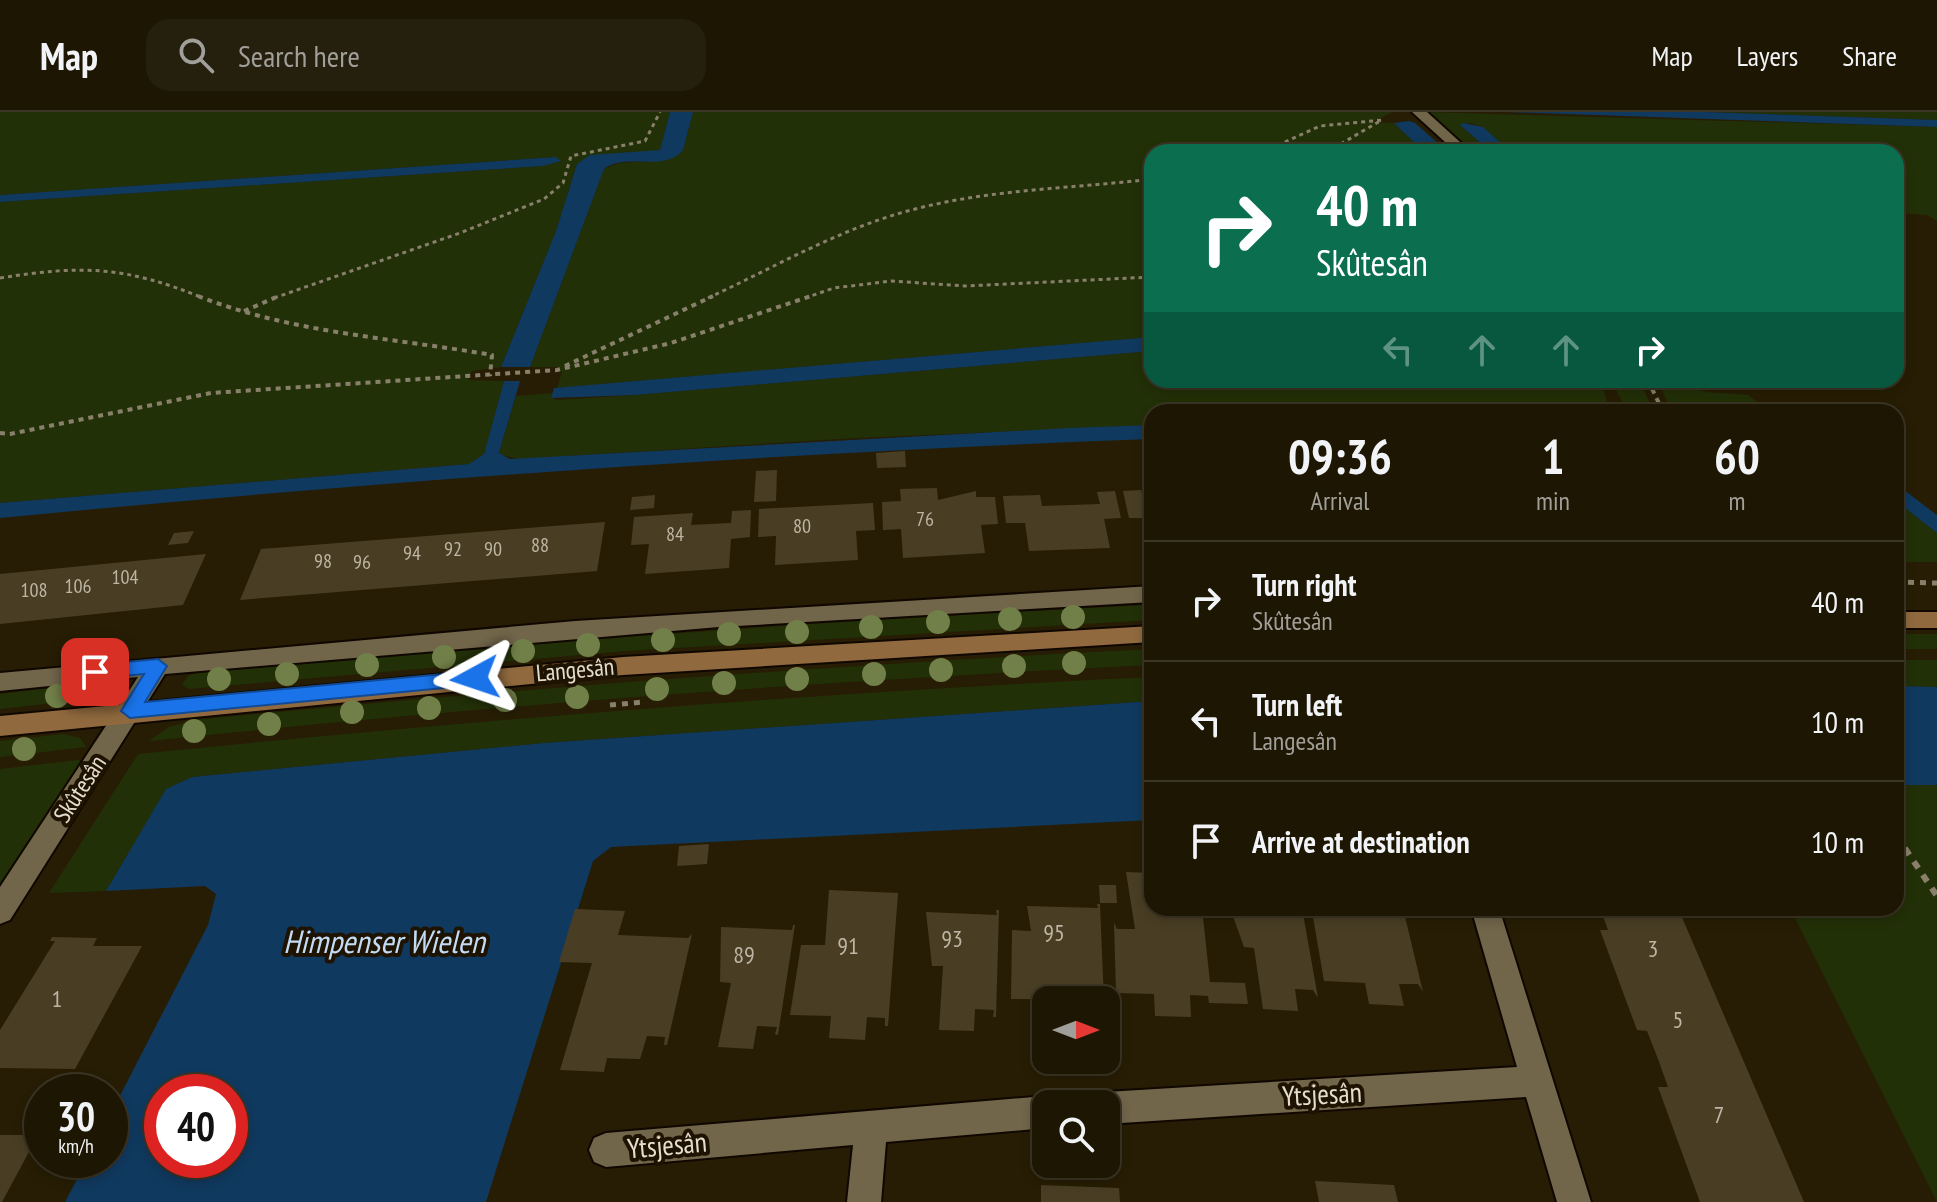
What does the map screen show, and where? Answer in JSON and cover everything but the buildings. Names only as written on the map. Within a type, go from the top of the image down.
[{"type":"street","points":[[1419,112],[1455,144]]},
{"type":"street","name":"Langesân","points":[[0,682],[628,624],[1144,594]]},
{"type":"street","points":[[1904,620],[1937,620]]},
{"type":"street","name":"Langesân","points":[[0,726],[130,711],[623,666],[1144,634]]},
{"type":"street","name":"Skûtesân","points":[[0,911],[158,666]]},
{"type":"street","points":[[1487,916],[1574,1202]]},
{"type":"street","name":"Ytsjesân","points":[[1120,1107],[1538,1081]]},
{"type":"street","name":"Ytsjesân","points":[[606,1150],[1032,1113]]},
{"type":"street","points":[[864,1202],[871,1127]]},
{"type":"path","points":[[243,312],[305,284],[460,233],[544,199],[563,183],[571,156],[645,141],[660,112]]},
{"type":"path","points":[[1278,144],[1311,127],[1339,119],[1384,119],[1341,144]]},
{"type":"path","points":[[557,370],[626,333],[747,280],[833,236],[883,218],[1002,192],[1144,180]]},
{"type":"path","points":[[0,278],[37,272],[109,269],[149,276],[243,312],[379,340],[442,345],[492,355],[490,376]]},
{"type":"path","points":[[0,433],[211,393],[557,370],[671,343],[834,288],[891,281],[965,286],[1144,277]]},
{"type":"path","points":[[1904,582],[1937,583]]},
{"type":"path","points":[[605,705],[652,702]]},
{"type":"path","points":[[1904,847],[1937,896]]},
{"type":"green space","points":[[0,112],[670,112],[660,150],[577,164],[556,231],[501,367],[472,371],[468,380],[504,381],[484,454],[469,464],[0,503],[0,202],[543,166],[556,157],[0,195]]},
{"type":"green space","points":[[693,112],[1392,112],[1373,122],[1394,123],[1416,144],[1144,144],[1144,338],[557,388],[562,372],[556,367],[530,367],[604,169],[619,163],[667,160],[683,150]]},
{"type":"green space","points":[[1425,112],[1937,127],[1937,221],[1927,215],[1904,214],[1904,144],[1502,144],[1483,127],[1469,123],[1461,126],[1482,144],[1461,144]]},
{"type":"green space","points":[[1706,112],[1937,112],[1937,120]]},
{"type":"green space","points":[[1144,352],[1144,388],[1603,388],[1607,403],[1144,404],[1144,425],[856,438],[519,459],[499,454],[516,396],[552,393],[551,398],[557,400]]},
{"type":"green space","points":[[1615,388],[1643,388],[1650,404],[1622,404]]},
{"type":"green space","points":[[1661,388],[1693,388],[1748,395],[1760,404],[1668,404]]},
{"type":"green space","points":[[1904,507],[1937,533],[1937,562],[1904,562]]},
{"type":"green space","points":[[1144,605],[1144,620],[625,651],[189,689],[182,685],[188,676],[196,673],[435,652],[674,633]]},
{"type":"green space","points":[[1904,634],[1937,634],[1937,649],[1904,649]]},
{"type":"green space","points":[[1144,649],[1144,665],[650,696],[149,741],[169,727],[194,720],[553,688]]},
{"type":"green space","points":[[1904,660],[1937,660],[1937,687],[1904,686]]},
{"type":"green space","points":[[1144,677],[1144,702],[544,743],[192,777],[166,790],[106,891],[49,893],[138,754],[644,709]]},
{"type":"green space","points":[[118,680],[126,686],[114,696],[0,709],[0,694]]},
{"type":"green space","points":[[63,734],[80,738],[86,747],[0,757],[0,741]]},
{"type":"green space","points":[[82,761],[0,884],[0,769]]},
{"type":"green space","points":[[1904,785],[1937,785],[1937,1202],[1794,916],[1904,916]]},
{"type":"water","points":[[670,112],[693,112],[683,150],[666,160],[623,162],[604,169],[530,367],[501,367],[556,231],[577,164],[590,155],[660,150]]},
{"type":"water","points":[[1507,112],[1706,112],[1937,120],[1937,127]]},
{"type":"water","points":[[1394,123],[1415,123],[1439,144],[1416,144]]},
{"type":"water","points":[[1460,125],[1483,127],[1502,144],[1482,144]]},
{"type":"water","points":[[556,157],[561,161],[543,166],[0,202],[0,195]]},
{"type":"water","points":[[1144,338],[1144,352],[635,395],[551,398],[554,388]]},
{"type":"water","points":[[504,381],[520,381],[499,453],[510,459],[1144,425],[1144,439],[863,452],[575,470],[0,518],[0,503],[469,464],[484,454]]},
{"type":"water","points":[[1904,490],[1937,515],[1937,533],[1904,507]]},
{"type":"water","points":[[1904,686],[1937,687],[1937,785],[1904,785]]},
{"type":"water","name":"Himpenser Wielen","points":[[1144,702],[1144,820],[611,847],[593,861],[486,1202],[65,1202],[78,1178],[128,1178],[128,1080],[208,925],[216,894],[205,886],[106,891],[166,789],[192,777],[544,743]]},
{"type":"route","points":[[95,672],[158,666],[130,711],[475,678]]}]
